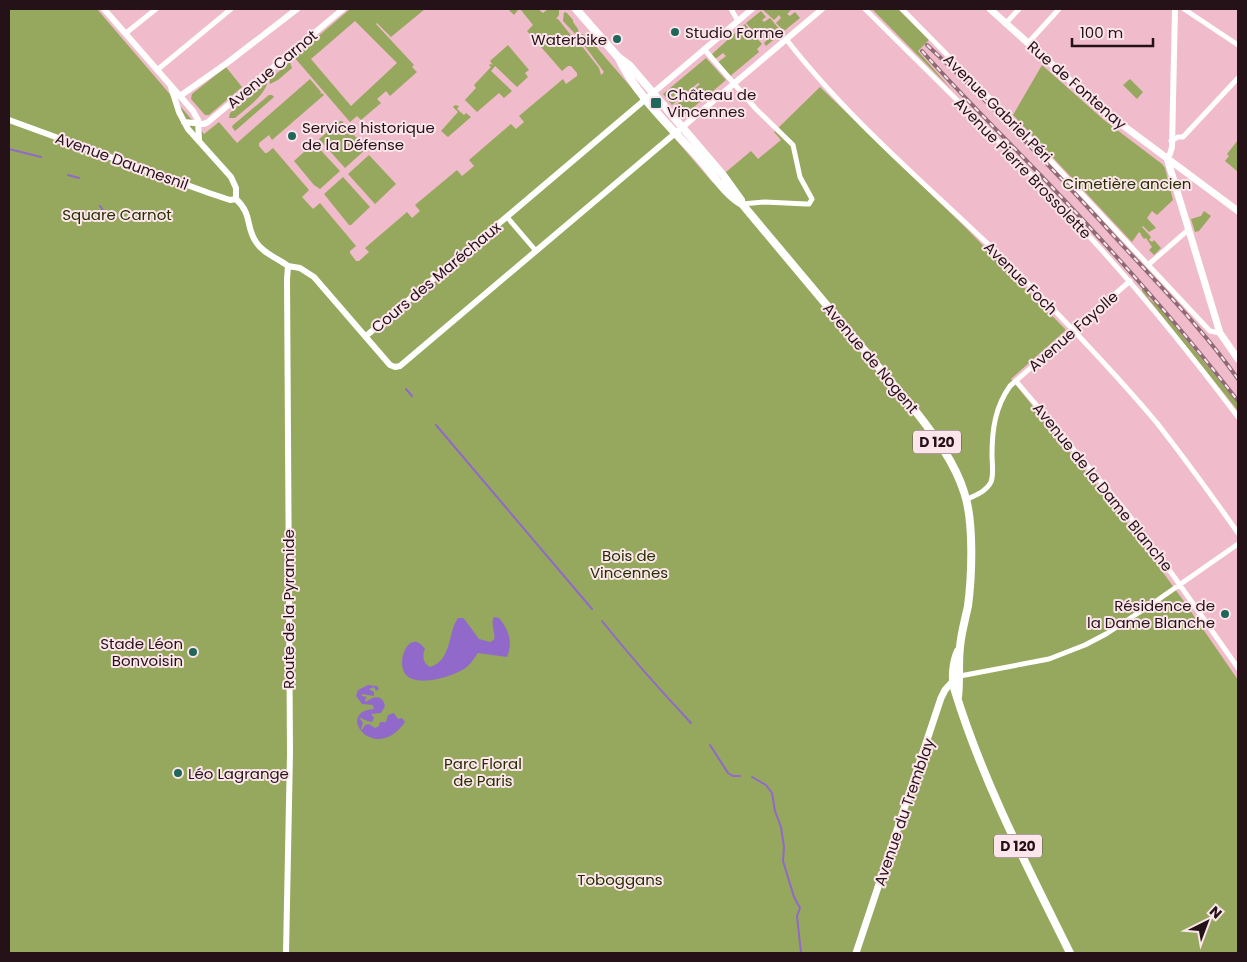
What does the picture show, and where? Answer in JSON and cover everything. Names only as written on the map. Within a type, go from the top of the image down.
[{"type":"main road","name":"D 120","points":[[576,9],[618,57],[630,66],[653,94],[677,132]]},
{"type":"main road","name":"Rue de Fontenay","points":[[990,9],[1105,112],[1238,210]]},
{"type":"main road","name":"D 120","points":[[618,57],[625,71],[645,100],[677,132]]},
{"type":"main road","name":"Avenue de Nogent","points":[[677,132],[723,175],[740,198],[742,204],[917,413],[962,485],[966,500],[971,564],[968,604],[960,647],[955,691],[962,716],[1002,813],[1070,953]]},
{"type":"main road","points":[[1167,158],[1220,333],[1238,359]]},
{"type":"main road","name":"Avenue de Nogent","points":[[957,678],[954,660],[960,647]]},
{"type":"main road","points":[[945,690],[954,660]]},
{"type":"main road","name":"Avenue du Tremblay","points":[[856,953],[945,690],[957,678]]},
{"type":"street","points":[[104,9],[193,111],[198,124],[199,141]]},
{"type":"street","points":[[126,33],[156,9]]},
{"type":"street","points":[[157,70],[231,9]]},
{"type":"street","points":[[180,96],[227,63],[297,9]]},
{"type":"street","name":"Avenue Carnot","points":[[198,124],[208,122],[343,9]]},
{"type":"street","points":[[731,9],[738,21]]},
{"type":"street","name":"Cours des Maréchaux","points":[[366,336],[752,9]]},
{"type":"street","points":[[170,86],[184,122],[194,138],[199,141],[231,178],[236,188],[236,199],[246,210],[253,236],[258,245],[288,266],[300,268],[314,277],[390,365],[395,367],[403,365],[822,9]]},
{"type":"street","name":"Avenue Pierre Brossolette","points":[[865,9],[1022,166],[1130,281],[1238,417]]},
{"type":"street","name":"Avenue Gabriel Péri","points":[[902,9],[1036,145],[1210,331],[1220,333]]},
{"type":"street","points":[[1006,23],[1019,9]]},
{"type":"street","points":[[1028,43],[1060,9]]},
{"type":"street","points":[[1167,158],[1170,154],[1171,143],[1175,9]]},
{"type":"street","points":[[1184,9],[1238,45]]},
{"type":"street","name":"Avenue Foch","points":[[786,39],[826,87],[856,119],[988,244],[1073,331],[1160,428],[1238,533]]},
{"type":"street","points":[[704,49],[733,84],[776,130],[793,145],[800,177],[811,196],[811,201],[806,204],[765,202],[742,204]]},
{"type":"street","points":[[1157,151],[1166,150],[1178,137],[1183,137],[1238,78]]},
{"type":"street","name":"Avenue Daumesnil","points":[[9,120],[225,199],[236,199]]},
{"type":"street","points":[[184,122],[198,124]]},
{"type":"street","name":"Cours des Maréchaux","points":[[507,217],[536,251]]},
{"type":"street","points":[[1148,265],[1188,230]]},
{"type":"street","name":"Route de la Pyramide","points":[[286,953],[290,770],[286,316],[288,266]]},
{"type":"street","name":"Avenue Fayolle","points":[[966,500],[984,491],[992,480],[992,440],[996,412],[1004,394],[1016,381],[1130,281]]},
{"type":"street","name":"Avenue de la Dame Blanche","points":[[1016,381],[1125,510],[1180,584],[1238,668]]},
{"type":"street","points":[[957,678],[1030,664],[1068,652],[1106,634],[1238,544]]},
{"type":"green space","name":"Bois de Vincennes","points":[[9,9],[97,9],[204,134],[219,122],[237,143],[310,79],[321,92],[320,94],[324,95],[272,140],[269,135],[259,143],[259,146],[265,153],[273,148],[309,190],[302,197],[313,209],[320,203],[356,246],[350,253],[356,261],[359,261],[369,252],[365,248],[407,212],[412,218],[420,211],[415,205],[457,170],[462,176],[473,167],[469,160],[511,124],[516,129],[524,122],[519,116],[563,79],[566,84],[577,76],[577,73],[571,66],[562,71],[527,31],[533,25],[521,10],[518,10],[514,15],[508,9],[538,9],[543,13],[548,9],[559,10],[559,15],[556,19],[581,45],[599,68],[601,75],[604,72],[581,41],[582,34],[587,36],[713,183],[751,151],[758,159],[781,140],[774,132],[820,87],[964,226],[1066,330],[1011,379],[1124,519],[1238,680],[1238,953],[9,953]]},
{"type":"green space","points":[[350,9],[425,9],[391,37],[376,24],[414,65],[412,67],[417,72],[390,96],[386,91],[377,99],[381,103],[361,120],[357,116],[350,122],[294,57]],"holes":[[[355,21],[397,63],[351,106],[311,59]]]},
{"type":"green space","points":[[762,9],[792,9],[787,14],[790,16],[795,12],[800,18],[784,31],[776,23],[781,18],[779,15],[774,20]]},
{"type":"green space","points":[[872,9],[898,9],[929,40],[918,51],[952,90]]},
{"type":"green space","points":[[761,11],[766,17],[762,20],[764,22],[770,18],[780,30],[774,34],[777,37],[766,46],[764,43],[769,38],[766,36],[761,40],[746,23]]},
{"type":"green space","points":[[564,12],[573,20],[578,29],[579,38],[563,21]]},
{"type":"green space","points":[[745,24],[752,33],[747,37],[749,40],[755,36],[762,44],[757,49],[759,52],[729,77],[717,63],[726,56],[723,53],[714,60],[711,55]]},
{"type":"green space","points":[[508,45],[529,70],[525,73],[528,77],[517,87],[495,66],[491,71],[512,91],[504,98],[499,93],[477,112],[465,100],[462,103],[476,88],[474,85],[491,67],[489,65],[493,65],[490,61]]},
{"type":"green space","points":[[706,58],[726,80],[713,91],[714,93],[709,97],[708,95],[682,117],[674,107],[700,84],[698,83],[672,105],[663,94]]},
{"type":"green space","points":[[290,62],[292,68],[270,84],[269,80]]},
{"type":"green space","name":"Cimetière ancien","points":[[1042,65],[1104,120],[1165,168],[1173,200],[1157,215],[1152,211],[1147,218],[1156,228],[1149,232],[1142,227],[1151,237],[1149,240],[1152,242],[1154,240],[1161,248],[1154,255],[1149,250],[1152,247],[1146,238],[1144,239],[1139,232],[1132,242],[1013,115]]},
{"type":"green space","points":[[226,67],[242,87],[209,115],[205,115],[191,99],[192,94]]},
{"type":"green space","points":[[1130,79],[1143,92],[1137,99],[1123,85]]},
{"type":"green space","points":[[268,81],[263,92],[254,101],[235,118],[229,118],[230,113]]},
{"type":"green space","points":[[269,95],[274,97],[235,131],[232,127],[233,125]]},
{"type":"green space","points":[[455,105],[459,106],[457,109],[464,115],[466,113],[471,117],[448,137],[441,131],[458,112],[453,107]]},
{"type":"green space","points":[[340,121],[366,149],[345,168],[319,139]]},
{"type":"green space","points":[[1238,140],[1238,172],[1225,161],[1229,156],[1227,154]]},
{"type":"green space","points":[[314,143],[340,171],[320,189],[314,185],[294,161]]},
{"type":"green space","points":[[369,155],[396,184],[375,204],[348,174]]},
{"type":"green space","points":[[343,177],[370,207],[351,225],[349,225],[324,194]]},
{"type":"green space","points":[[1204,211],[1211,216],[1199,231],[1195,232],[1191,219],[1201,216]]},
{"type":"green space","points":[[1142,287],[1148,297],[1155,302],[1232,396],[1238,404],[1238,411],[1142,291]]},
{"type":"shaded area","points":[[494,617],[499,618],[508,632],[510,646],[507,657],[478,653],[462,670],[435,680],[416,680],[404,672],[402,659],[410,643],[420,643],[425,649],[424,659],[430,667],[437,664],[446,652],[458,618],[465,620],[479,639],[490,642],[494,640]]},
{"type":"shaded area","points":[[368,685],[377,686],[379,689],[376,691],[374,687],[369,689],[374,692],[374,696],[362,694],[362,696],[367,697],[366,702],[378,697],[384,702],[385,706],[381,713],[371,714],[374,718],[372,722],[359,717],[363,723],[362,730],[365,725],[369,724],[375,728],[379,726],[380,722],[386,722],[388,715],[394,713],[398,719],[402,718],[405,722],[393,734],[381,739],[371,738],[363,733],[358,726],[358,718],[363,712],[374,709],[373,705],[362,704],[356,696],[358,690]]},
{"type":"waterway","points":[[9,149],[41,157]]},
{"type":"waterway","points":[[68,175],[79,178]]},
{"type":"waterway","points":[[100,206],[111,220]]},
{"type":"waterway","points":[[406,389],[412,396]]},
{"type":"waterway","points":[[436,425],[592,609]]},
{"type":"waterway","points":[[602,621],[645,673],[691,723]]},
{"type":"waterway","points":[[710,745],[728,773],[733,776],[740,776]]},
{"type":"waterway","points":[[752,777],[766,785],[772,793],[775,811],[781,827],[784,847],[783,861],[794,897],[800,908],[797,916],[801,953]]},
{"type":"railway","points":[[927,45],[1028,144],[1076,195],[1183,311],[1238,379]]},
{"type":"railway","points":[[922,51],[1122,263],[1170,317],[1238,401]]},
{"type":"place","name":"Studio Forme","points":[[675,32]]},
{"type":"place","name":"Waterbike","points":[[617,39]]},
{"type":"place","name":"Château de Vincennes","points":[[656,103]]},
{"type":"place","name":"Service historique de la Défense","points":[[292,136]]},
{"type":"place","name":"Résidence de la Dame Blanche","points":[[1225,614]]},
{"type":"place","name":"Stade Léon Bonvoisin","points":[[193,652]]},
{"type":"place","name":"Léo Lagrange","points":[[178,773]]},
{"type":"park label","name":"Square Carnot","points":[[117,214]]},
{"type":"park label","name":"Parc Floral de Paris","points":[[483,772]]},
{"type":"park label","name":"Toboggans","points":[[620,879]]}]
